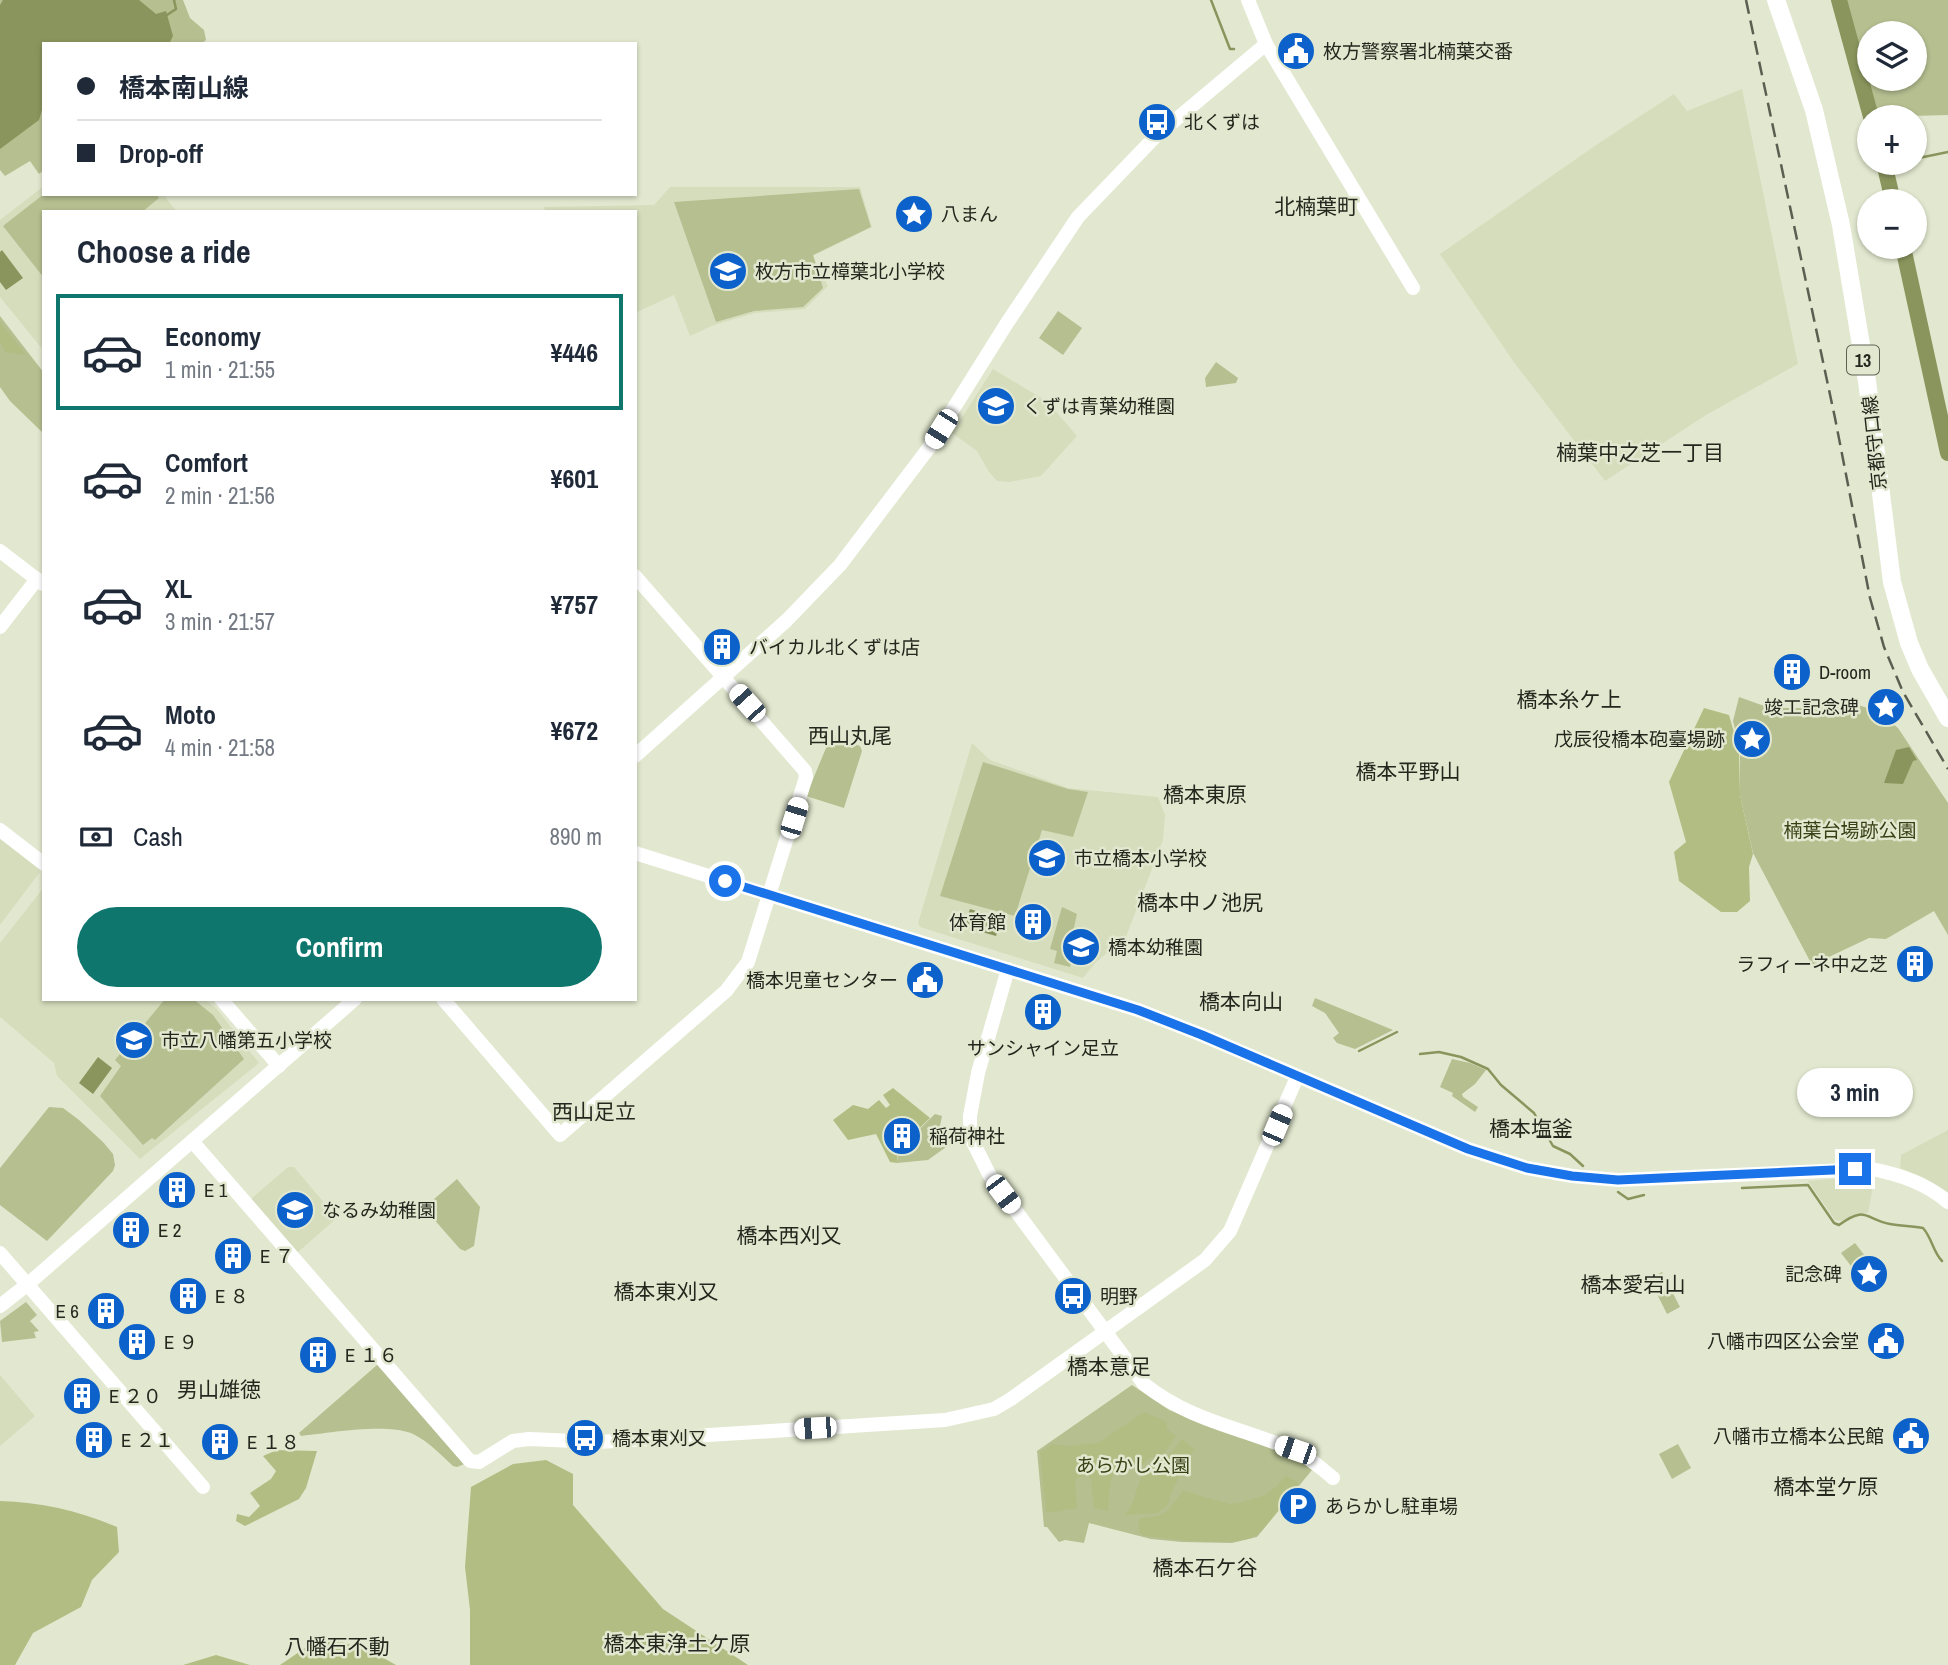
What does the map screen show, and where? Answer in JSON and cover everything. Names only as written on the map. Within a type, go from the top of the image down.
[{"type":"main road","name":"京都守口線","points":[[1776,0],[1814,110],[1841,225],[1867,381],[1892,582],[1909,643],[1920,669],[1948,718]]},
{"type":"street","points":[[1248,0],[1266,44],[1413,288]]},
{"type":"street","points":[[637,754],[787,620],[839,565],[928,449],[1078,217],[1154,138],[1266,44]]},
{"type":"street","points":[[0,551],[40,582],[0,627]]},
{"type":"street","points":[[445,1001],[561,1135],[726,991],[748,962],[806,777],[805,771],[637,578]]},
{"type":"street","points":[[0,830],[42,862]]},
{"type":"street","points":[[637,854],[1138,1010],[1468,1149],[1527,1168],[1618,1180],[1872,1169],[1922,1184],[1948,1202]]},
{"type":"street","points":[[1008,969],[978,1073],[970,1116],[970,1136],[990,1176],[1144,1384],[1170,1404],[1198,1417],[1295,1450],[1333,1478]]},
{"type":"street","points":[[223,1001],[279,1066]]},
{"type":"street","points":[[0,1306],[353,1001]]},
{"type":"street","points":[[192,1140],[470,1461],[479,1462],[513,1441],[599,1441],[945,1420],[994,1409],[1205,1260],[1230,1231],[1297,1077]]},
{"type":"street","points":[[0,1253],[203,1487]]},
{"type":"shaded area","points":[[3,0],[139,0],[156,14],[166,11],[173,36],[170,42],[42,42],[42,110],[39,120],[0,149],[0,5]]},
{"type":"shaded area","points":[[1742,89],[1798,364],[1706,415],[1605,481],[1513,361],[1440,254],[1674,94],[1687,111]]},
{"type":"shaded area","name":"枚方市立樟葉北小学校","points":[[670,187],[860,187],[872,227],[813,256],[828,286],[805,309],[755,313],[714,325],[690,336],[674,295],[637,312],[637,210],[545,210],[544,207],[654,205]]},
{"type":"shaded area","points":[[42,188],[42,196],[165,196],[175,210],[42,210],[42,349],[0,297],[0,220]]},
{"type":"shaded area","points":[[2,250],[23,278],[6,290],[0,282]]},
{"type":"shaded area","points":[[993,369],[1048,402],[1077,436],[1041,476],[1009,482],[997,481],[977,451],[952,433]]},
{"type":"shaded area","name":"市立橋本小学校","points":[[972,743],[990,760],[1068,788],[1158,797],[1165,815],[1163,840],[1126,937],[1096,962],[1083,978],[920,927],[918,923]]},
{"type":"shaded area","points":[[1909,747],[1917,760],[1913,761],[1903,784],[1884,783],[1896,750]]},
{"type":"shaded area","points":[[0,837],[39,868],[40,872],[0,925]]},
{"type":"shaded area","name":"市立八幡第五小学校","points":[[42,890],[42,1001],[207,1001],[216,1008],[259,1063],[140,1159],[57,1076],[54,1063],[0,1017],[0,943]]},
{"type":"shaded area","points":[[970,909],[1002,919],[996,936],[964,927]]},
{"type":"shaded area","points":[[98,1057],[112,1068],[93,1094],[79,1083]]},
{"type":"shaded area","points":[[1948,1130],[1948,1192],[1925,1178],[1900,1168],[1901,1155]]},
{"type":"shaded area","name":"なるみ幼稚園","points":[[288,1167],[294,1167],[337,1218],[297,1253],[252,1203],[252,1198]]},
{"type":"shaded area","points":[[1808,1181],[1874,1181],[1868,1213],[1841,1221],[1835,1220]]},
{"type":"shaded area","points":[[0,1375],[35,1416],[0,1446]]},
{"type":"green space","points":[[0,0],[183,0],[190,18],[204,30],[206,40],[204,42],[42,42],[42,172],[39,174],[30,161],[5,176],[0,170]]},
{"type":"green space","points":[[1845,0],[1948,0],[1948,115],[1927,116],[1927,105],[1873,105],[1869,91],[1927,91],[1927,21],[1857,21],[1857,45]]},
{"type":"green space","name":"枚方市立樟葉北小学校","points":[[859,189],[871,227],[813,255],[823,288],[803,307],[754,311],[716,322],[674,202]]},
{"type":"green space","points":[[42,196],[159,198],[144,210],[42,210],[42,275],[3,226]]},
{"type":"green space","points":[[1058,311],[1082,328],[1063,355],[1039,338]]},
{"type":"green space","points":[[0,316],[42,370],[42,432],[10,401],[0,387]]},
{"type":"green space","points":[[0,322],[26,355],[5,352],[0,342]]},
{"type":"green space","points":[[1216,362],[1238,378],[1236,383],[1206,387],[1205,378]]},
{"type":"green space","name":"楠葉台場跡公園","points":[[1739,697],[1770,708],[1812,708],[1839,702],[1852,703],[1877,711],[1898,728],[1948,803],[1948,935],[1934,911],[1886,939],[1869,938],[1812,965],[1753,853],[1740,795],[1740,750],[1733,721]]},
{"type":"green space","points":[[1704,708],[1729,715],[1739,750],[1740,795],[1753,854],[1749,867],[1750,901],[1737,912],[1721,912],[1679,881],[1674,852],[1686,842],[1669,782]]},
{"type":"green space","points":[[831,736],[860,746],[862,751],[844,808],[806,796]]},
{"type":"green space","points":[[983,762],[1068,789],[1088,792],[1073,837],[1042,830],[1015,916],[940,896]]},
{"type":"green space","points":[[1062,907],[1077,914],[1073,932],[1078,935],[1070,967],[1054,963],[1057,951],[1050,949]]},
{"type":"green space","points":[[1315,998],[1393,1030],[1355,1049],[1337,1043],[1333,1038],[1339,1033],[1325,1013],[1312,1006]]},
{"type":"green space","points":[[163,1001],[196,1001],[213,1015],[244,1059],[155,1140],[152,1138],[143,1145],[100,1096],[121,1066],[115,1060]]},
{"type":"green space","points":[[1452,1059],[1486,1070],[1475,1084],[1462,1094],[1478,1107],[1475,1112],[1452,1096],[1453,1093],[1440,1087]]},
{"type":"green space","points":[[893,1088],[930,1118],[903,1144],[898,1142],[900,1146],[897,1149],[897,1163],[890,1162],[876,1134],[848,1140],[833,1120],[853,1105],[868,1109],[879,1100],[886,1108],[890,1105],[883,1095]]},
{"type":"green space","points":[[49,1107],[63,1108],[79,1120],[113,1154],[115,1165],[113,1171],[47,1241],[0,1205],[0,1168]]},
{"type":"green space","points":[[935,1114],[942,1116],[939,1131],[960,1134],[960,1137],[928,1160],[897,1163],[898,1150]]},
{"type":"green space","points":[[457,1179],[480,1207],[474,1246],[465,1251],[460,1249],[424,1208]]},
{"type":"green space","points":[[1855,1243],[1872,1265],[1858,1275],[1841,1253]]},
{"type":"green space","points":[[1662,1272],[1680,1307],[1667,1314],[1649,1278]]},
{"type":"green space","points":[[26,1302],[37,1315],[30,1321],[39,1331],[34,1332],[36,1338],[2,1342],[0,1321]]},
{"type":"green space","points":[[382,1364],[467,1463],[453,1466],[425,1441],[404,1431],[360,1429],[301,1436],[299,1433],[377,1365]]},
{"type":"green space","name":"あらかし公園","points":[[1132,1385],[1169,1410],[1291,1453],[1312,1470],[1257,1537],[1232,1543],[1182,1542],[1151,1539],[1089,1523],[1084,1543],[1065,1540],[1059,1542],[1047,1527],[1044,1527],[1037,1451]]},
{"type":"green space","points":[[1144,1412],[1167,1422],[1167,1429],[1176,1436],[1165,1452],[1147,1460],[1136,1471],[1126,1457],[1120,1462],[1111,1481],[1108,1511],[1094,1508],[1088,1475],[1077,1478],[1075,1483],[1077,1509],[1046,1512],[1040,1452],[1053,1444],[1068,1446],[1098,1443]]},
{"type":"green space","points":[[1182,1439],[1194,1449],[1171,1493],[1168,1505],[1157,1513],[1125,1515],[1132,1504],[1141,1477],[1169,1456]]},
{"type":"green space","points":[[1678,1444],[1691,1468],[1672,1479],[1659,1454]]},
{"type":"green space","points":[[277,1450],[317,1451],[306,1488],[299,1499],[245,1526],[236,1521],[237,1514],[249,1517],[260,1506],[250,1493],[271,1479],[276,1471],[263,1456]]},
{"type":"green space","points":[[546,1460],[573,1474],[573,1505],[663,1609],[748,1665],[470,1665],[470,1610],[465,1567],[471,1487],[513,1464]]},
{"type":"green space","points":[[1286,1476],[1299,1483],[1261,1531],[1248,1539],[1201,1541],[1153,1537],[1139,1532],[1141,1518],[1159,1516],[1167,1511],[1183,1491],[1230,1504],[1239,1503],[1265,1495]]},
{"type":"green space","points":[[0,1501],[60,1508],[117,1527],[119,1552],[92,1580],[81,1607],[33,1633],[15,1665],[0,1665]]},
{"type":"green space","points":[[324,1635],[380,1656],[396,1665],[280,1665]]},
{"type":"green space","points":[[216,1655],[250,1665],[183,1665]]},
{"type":"waterway","points":[[167,15],[176,9],[174,0]]},
{"type":"waterway","points":[[1211,0],[1230,49],[1234,49]]},
{"type":"waterway","points":[[1839,0],[1868,105]]},
{"type":"waterway","points":[[1927,156],[1948,152]]},
{"type":"waterway","points":[[1887,175],[1890,189]]},
{"type":"waterway","points":[[1906,259],[1948,453]]},
{"type":"waterway","points":[[1359,1051],[1397,1032]]},
{"type":"waterway","points":[[1420,1054],[1439,1052],[1461,1057],[1488,1069],[1501,1085],[1534,1113],[1553,1146],[1570,1154],[1583,1166]]},
{"type":"waterway","points":[[1742,1188],[1808,1185],[1834,1223],[1839,1225],[1855,1216],[1865,1215],[1890,1224],[1923,1228],[1942,1261]]},
{"type":"waterway","points":[[1618,1192],[1628,1199],[1644,1195]]},
{"type":"railway","points":[[1746,0],[1835,418],[1870,598],[1884,647],[1903,692],[1948,769]]},
{"type":"place","name":"枚方警察署北楠葉交番","points":[[1296,51]]},
{"type":"place","name":"北くずは","points":[[1157,122]]},
{"type":"place","name":"八まん","points":[[914,214]]},
{"type":"place","name":"枚方市立樟葉北小学校","points":[[728,271]]},
{"type":"place","name":"くずは青葉幼稚園","points":[[996,406]]},
{"type":"place","name":"バイカル北くずは店","points":[[722,647]]},
{"type":"place","name":"D-room","points":[[1792,672]]},
{"type":"place","name":"竣工記念碑","points":[[1886,707]]},
{"type":"place","name":"戊辰役橋本砲臺場跡","points":[[1752,739]]},
{"type":"place","name":"市立橋本小学校","points":[[1047,858]]},
{"type":"place","name":"体育館","points":[[1033,922]]},
{"type":"place","name":"橋本幼稚園","points":[[1081,947]]},
{"type":"place","name":"ラフィーネ中之芝","points":[[1915,964]]},
{"type":"place","name":"橋本児童センター","points":[[925,980]]},
{"type":"place","name":"サンシャイン足立","points":[[1043,1012]]},
{"type":"place","name":"市立八幡第五小学校","points":[[134,1040]]},
{"type":"place","name":"稲荷神社","points":[[902,1136]]},
{"type":"place","name":"E 1","points":[[177,1190]]},
{"type":"place","name":"なるみ幼稚園","points":[[295,1210]]},
{"type":"place","name":"E 2","points":[[131,1230]]},
{"type":"place","name":"E ７","points":[[233,1256]]},
{"type":"place","name":"記念碑","points":[[1869,1274]]},
{"type":"place","name":"E ８","points":[[188,1296]]},
{"type":"place","name":"明野","points":[[1073,1296]]},
{"type":"place","name":"E 6","points":[[106,1311]]},
{"type":"place","name":"八幡市四区公会堂","points":[[1886,1341]]},
{"type":"place","name":"E ９","points":[[137,1342]]},
{"type":"place","name":"E １６","points":[[318,1355]]},
{"type":"place","name":"E ２０","points":[[82,1396]]},
{"type":"place","name":"八幡市立橋本公民館","points":[[1911,1436]]},
{"type":"place","name":"橋本東刈又","points":[[585,1438]]},
{"type":"place","name":"E ２１","points":[[94,1440]]},
{"type":"place","name":"E １８","points":[[220,1442]]},
{"type":"place","name":"あらかし駐車場","points":[[1298,1506]]},
{"type":"district","name":"北楠葉町","points":[[1316,206]]},
{"type":"district","name":"楠葉中之芝一丁目","points":[[1640,452]]},
{"type":"district","name":"橋本糸ケ上","points":[[1569,699]]},
{"type":"district","name":"西山丸尾","points":[[850,735]]},
{"type":"district","name":"橋本平野山","points":[[1408,771]]},
{"type":"district","name":"橋本東原","points":[[1205,794]]},
{"type":"district","name":"橋本中ノ池尻","points":[[1200,902]]},
{"type":"district","name":"橋本向山","points":[[1241,1001]]},
{"type":"district","name":"西山足立","points":[[594,1111]]},
{"type":"district","name":"橋本塩釜","points":[[1531,1128]]},
{"type":"district","name":"橋本西刈又","points":[[789,1235]]},
{"type":"district","name":"橋本愛宕山","points":[[1633,1284]]},
{"type":"district","name":"橋本東刈又","points":[[666,1291]]},
{"type":"district","name":"橋本意足","points":[[1109,1366]]},
{"type":"district","name":"男山雄徳","points":[[219,1389]]},
{"type":"district","name":"橋本堂ケ原","points":[[1826,1486]]},
{"type":"district","name":"橋本石ケ谷","points":[[1205,1567]]},
{"type":"district","name":"橋本東浄土ケ原","points":[[677,1643]]},
{"type":"district","name":"八幡石不動","points":[[337,1646]]},
{"type":"route","points":[[725,881],[1138,1010],[1468,1149],[1527,1168],[1618,1180],[1855,1169]]}]
